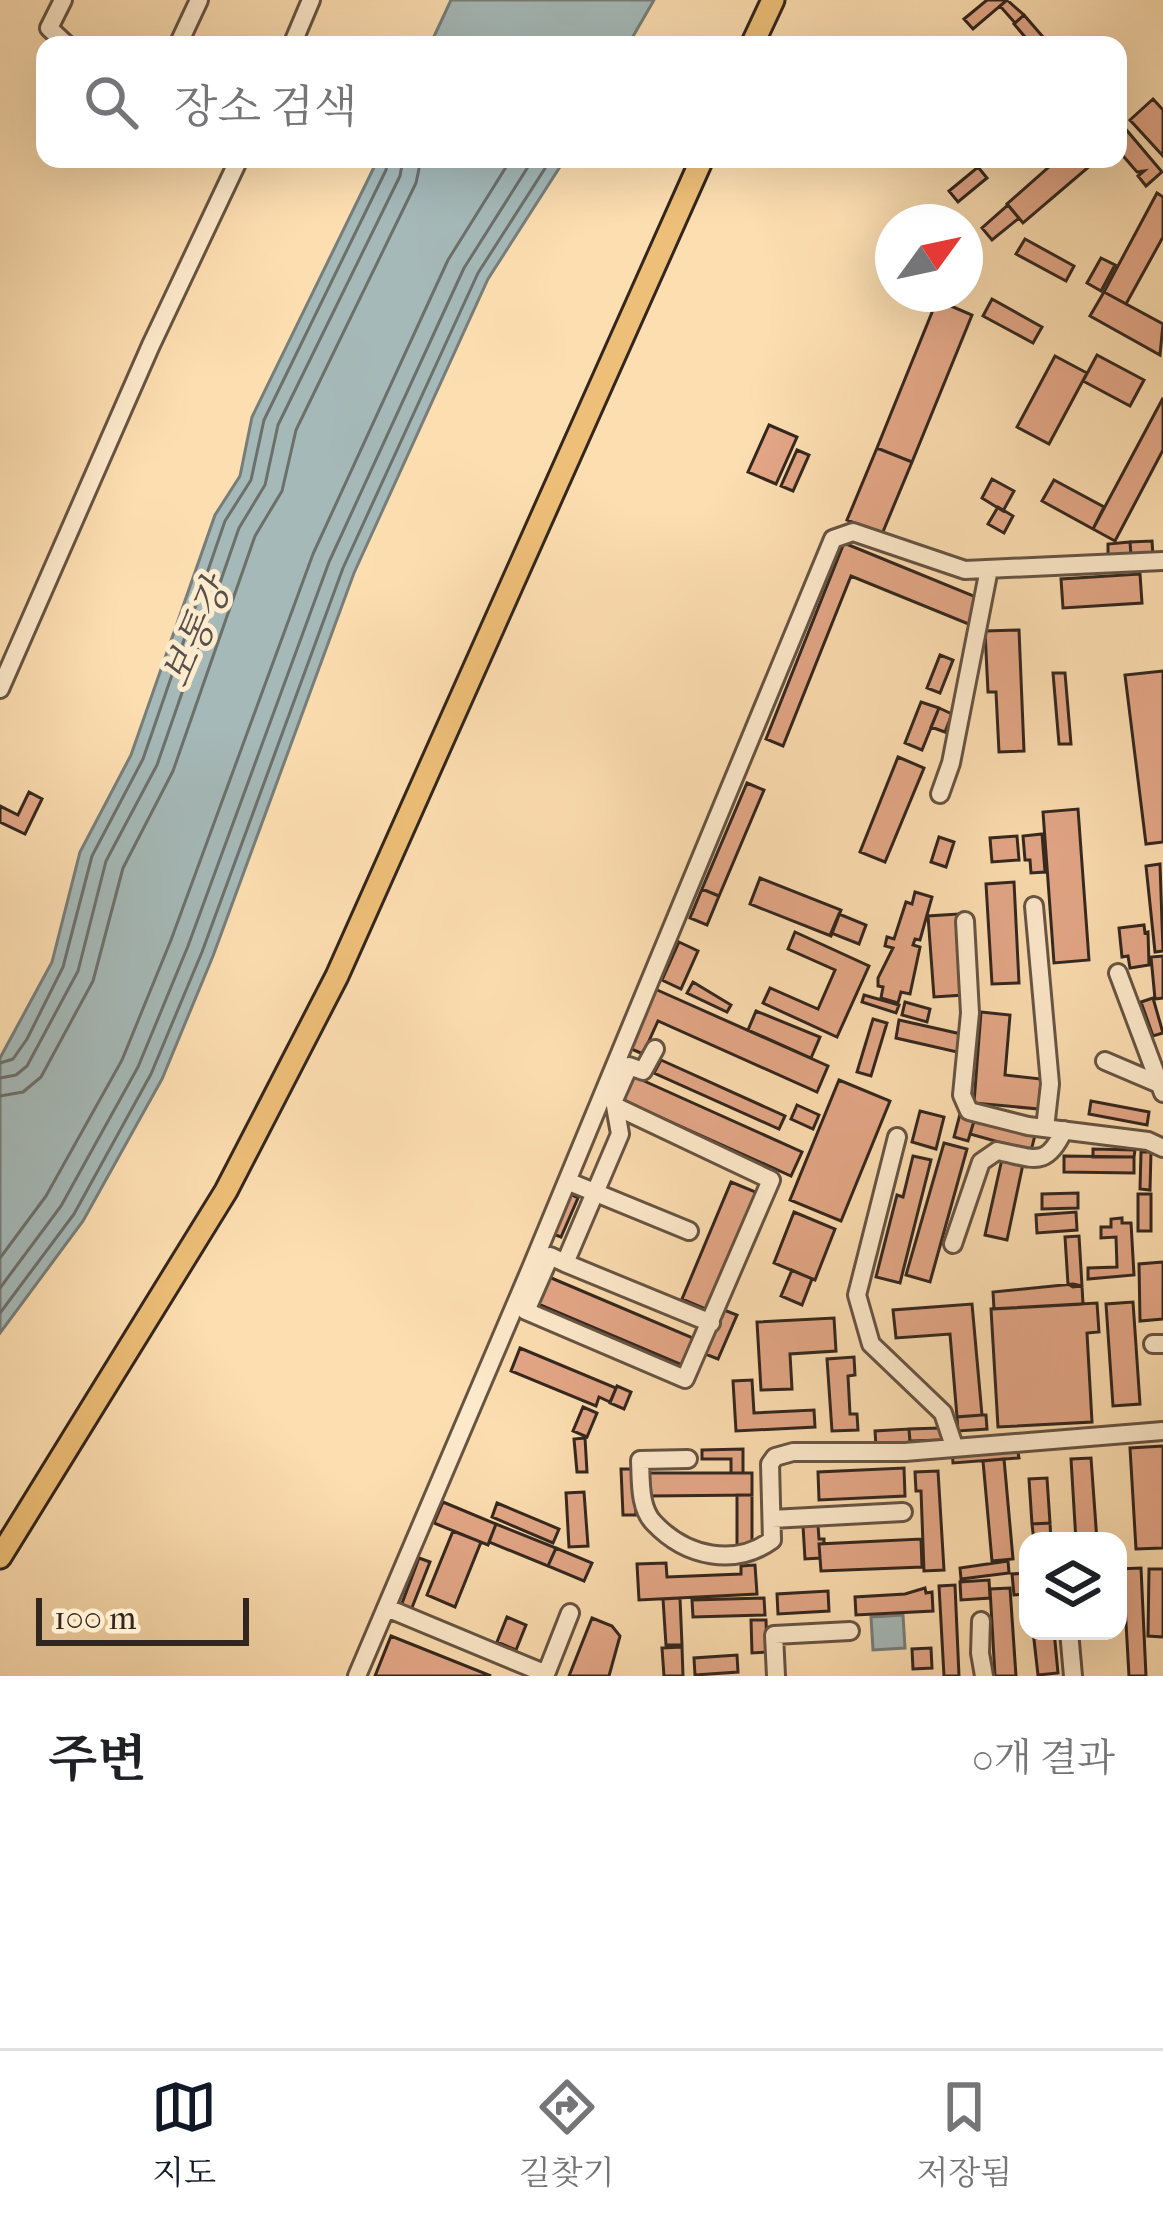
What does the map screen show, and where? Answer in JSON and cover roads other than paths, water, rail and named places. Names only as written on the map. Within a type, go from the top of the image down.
[{"type":"main road","points":[[756,36],[772,0]]},
{"type":"main road","points":[[0,1557],[226,1192],[290,1075],[698,168]]},
{"type":"street","points":[[58,36],[50,28],[63,0]]},
{"type":"street","points":[[182,36],[199,0]]},
{"type":"street","points":[[296,36],[311,0]]},
{"type":"street","points":[[0,689],[235,168]]},
{"type":"street","points":[[357,1676],[833,539],[853,532],[957,569],[1163,561]]},
{"type":"street","points":[[940,794],[951,764],[989,569]]},
{"type":"street","points":[[953,1244],[981,1162],[997,1151],[1045,1158],[1053,1154],[1034,906]]},
{"type":"street","points":[[965,921],[970,1013],[964,1106],[978,1115],[1148,1141],[1163,1148]]},
{"type":"street","points":[[1118,974],[1161,1088]]},
{"type":"street","points":[[565,1263],[620,1134],[614,1100],[629,1066],[643,1071],[655,1048]]},
{"type":"street","points":[[1105,1061],[1161,1088]]},
{"type":"street","points":[[617,1107],[771,1180],[711,1322],[685,1379],[526,1311],[550,1256],[711,1322]]},
{"type":"street","points":[[897,1136],[857,1295],[871,1344],[943,1413],[954,1446]]},
{"type":"street","points":[[567,1181],[688,1231]]},
{"type":"street","points":[[688,1459],[640,1460],[641,1490],[653,1523],[697,1553],[729,1557],[754,1553],[772,1540],[770,1464],[775,1457],[793,1452],[905,1452],[1163,1431]]},
{"type":"street","points":[[772,1519],[903,1512]]},
{"type":"street","points":[[387,1608],[545,1674],[570,1613]]},
{"type":"street","points":[[981,1622],[984,1676]]},
{"type":"street","points":[[776,1676],[774,1635],[850,1631]]},
{"type":"street","points":[[1070,1640],[1073,1676]]},
{"type":"water","points":[[451,0],[654,0],[633,36],[434,36]]},
{"type":"water","name":"보통강","points":[[374,168],[559,168],[488,279],[354,573],[213,956],[162,1079],[83,1221],[0,1333],[0,1058],[52,962],[80,852],[131,755],[215,515],[240,476],[252,417]]},
{"type":"water","points":[[903,1615],[905,1648],[873,1650],[871,1617]]}]
